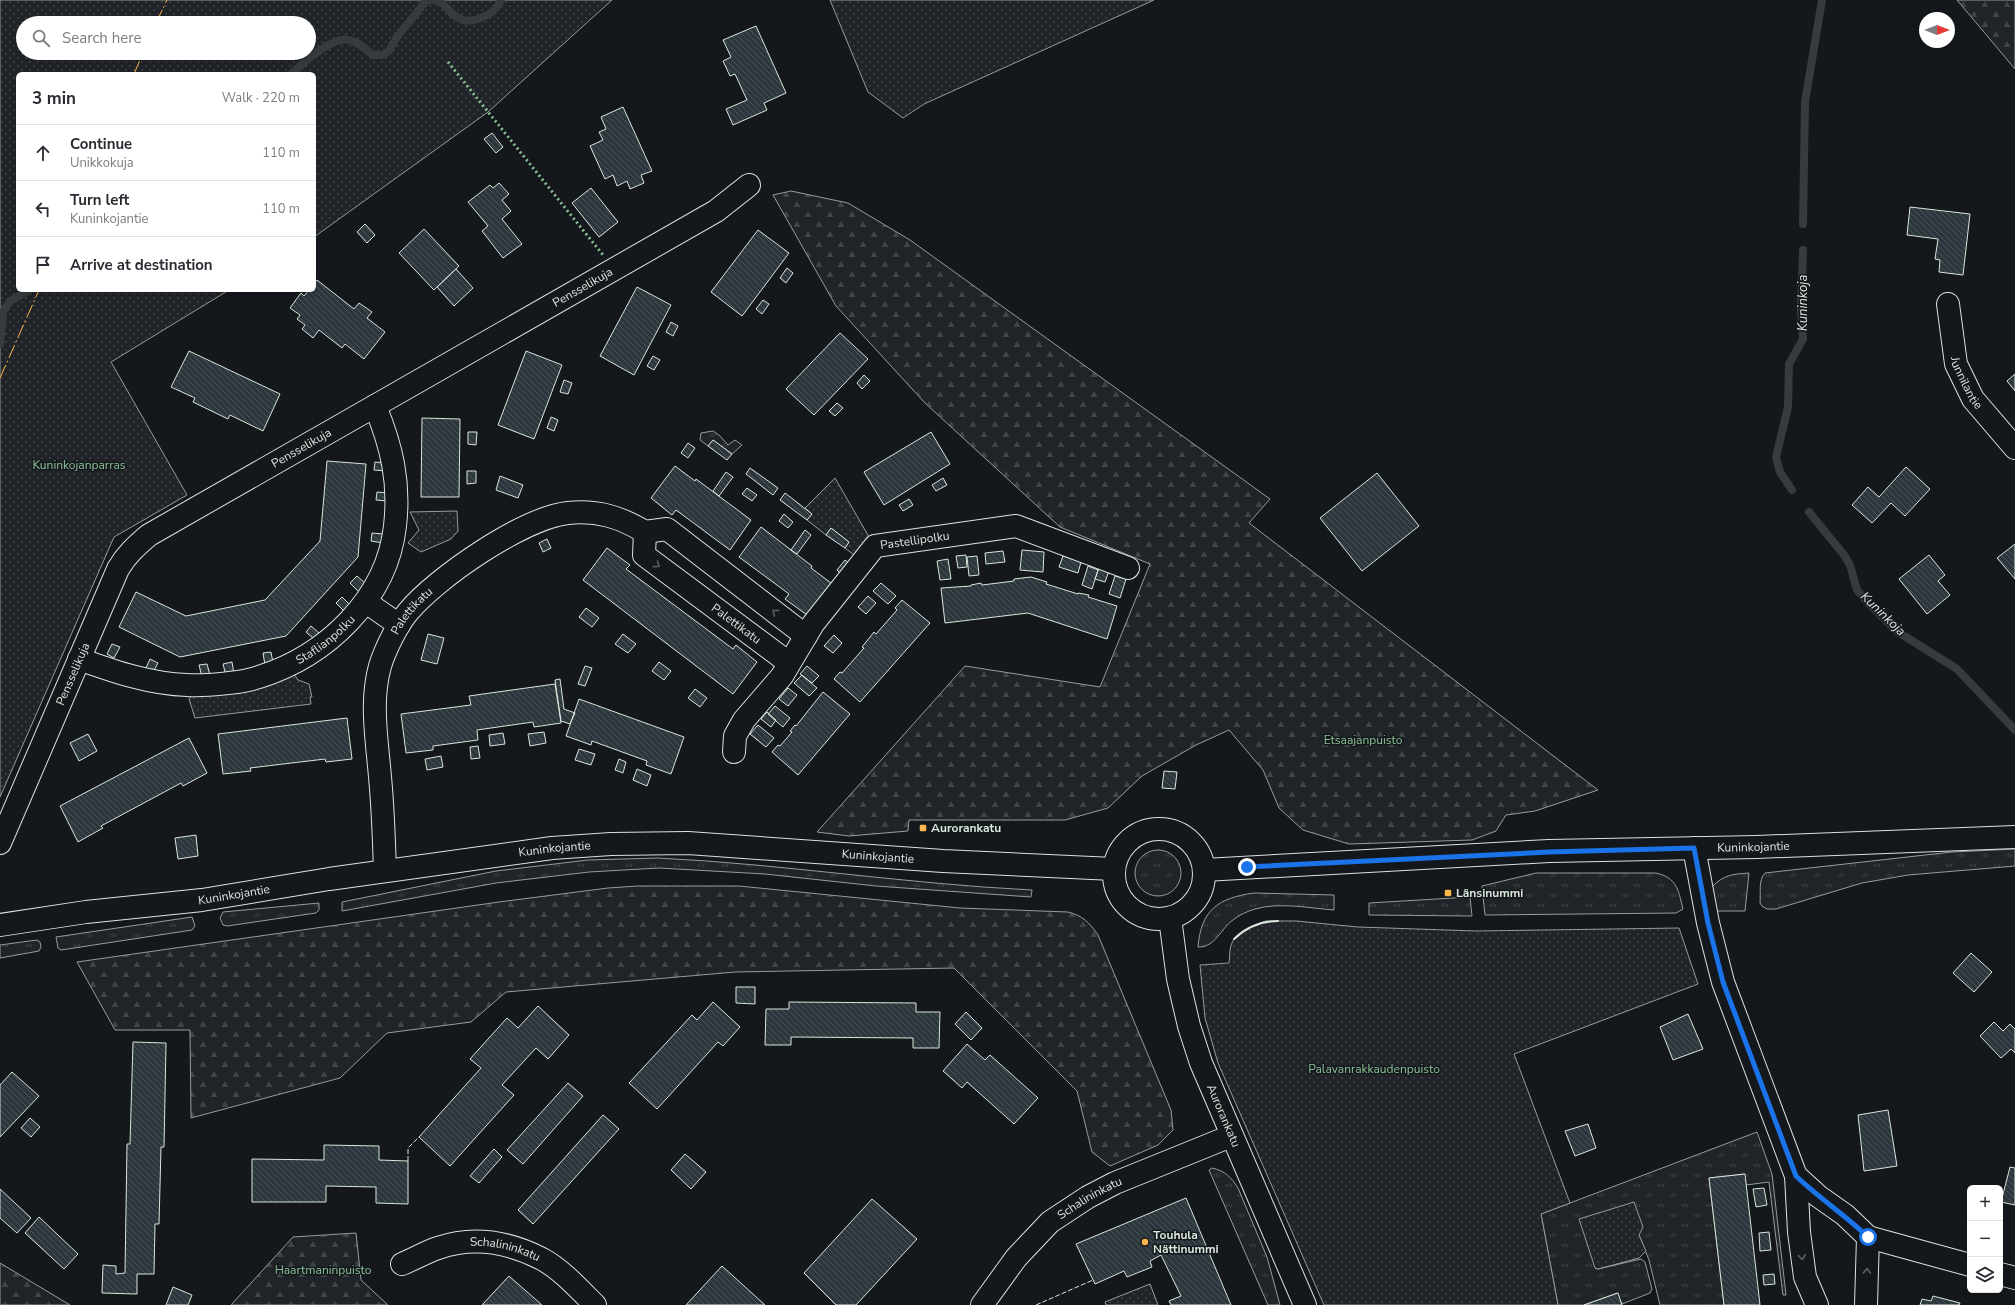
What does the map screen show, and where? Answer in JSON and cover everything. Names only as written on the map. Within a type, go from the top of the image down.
[{"type":"street","name":"Pensselikuja","points":[[0,843],[78,659],[118,570],[124,558],[135,546],[149,535],[716,211],[749,185]]},
{"type":"street","name":"Junnilantie","points":[[1948,304],[1956,364],[1974,399],[2015,448]]},
{"type":"street","name":"Staflianpolku","points":[[78,659],[127,676],[186,685],[209,685],[258,678],[294,663],[329,641],[349,622],[366,602],[380,577],[392,544],[396,504],[396,484],[392,453],[375,406]]},
{"type":"street","name":"Palettikatu","points":[[386,871],[382,789],[375,707],[375,688],[381,664],[399,625],[408,612],[427,592],[461,565],[487,548],[535,523],[566,513],[607,514],[626,521],[645,532],[644,555],[789,663]]},
{"type":"street","name":"Pastellipolku","points":[[734,752],[735,736],[744,720],[782,676],[813,624],[875,546],[1016,526],[1128,568]]},
{"type":"street","points":[[645,532],[667,528],[806,636]]},
{"type":"street","points":[[366,602],[399,625]]},
{"type":"street","points":[[1154,828],[1178,832],[1189,839],[1202,859],[1204,870],[1203,884],[1199,896],[1191,906],[1170,918],[1158,919],[1146,917],[1134,912],[1125,904],[1118,893],[1114,881],[1114,869],[1117,857],[1123,846],[1131,838],[1142,831],[1154,828]]},
{"type":"street","name":"Kuninkojantie","points":[[1204,870],[1549,852],[2015,837]]},
{"type":"street","name":"Kuninkojantie","points":[[0,925],[86,912],[202,900],[386,871],[552,848],[611,844],[688,843],[944,861],[1114,869]]},
{"type":"street","points":[[1694,848],[1708,923],[1723,982],[1796,1176],[1799,1232],[1804,1277],[1817,1305]]},
{"type":"street","name":"Aurorankatu","points":[[1170,918],[1178,979],[1189,1026],[1201,1063],[1231,1136],[1305,1305]]},
{"type":"street","name":"Schalininkatu","points":[[982,1305],[1016,1258],[1050,1222],[1088,1197],[1115,1184],[1231,1136]]},
{"type":"street","points":[[1796,1176],[1818,1196],[1845,1215],[1868,1237],[1967,1264]]},
{"type":"street","points":[[1799,1232],[1804,1219],[1810,1213],[1818,1209],[1834,1208]]},
{"type":"street","points":[[1866,1305],[1868,1237]]},
{"type":"street","name":"Schalininkatu","points":[[402,1264],[438,1248],[480,1240],[513,1248],[542,1260],[561,1272],[595,1305]]},
{"type":"street","points":[[2003,1275],[2015,1278]]},
{"type":"green space","name":"Kuninkojanparras","points":[[0,0],[612,0],[488,112],[316,236],[316,72],[16,72],[16,292],[226,292],[111,362],[187,495],[114,537],[0,797]]},
{"type":"green space","points":[[830,0],[1154,0],[924,104],[903,118],[868,92]]},
{"type":"green space","points":[[1957,0],[2015,0],[2015,69]]},
{"type":"green space","name":"Etsaajanpuisto","points":[[791,191],[848,203],[910,240],[1270,499],[1249,523],[1598,790],[1535,811],[1506,815],[1496,831],[1472,840],[1349,844],[1303,830],[1279,808],[1263,770],[1229,730],[1196,745],[1142,776],[1108,808],[1065,820],[909,820],[908,831],[849,836],[817,832],[965,666],[1100,687],[1150,564],[1060,527],[925,403],[836,306],[773,195]]},
{"type":"green space","points":[[713,431],[728,445],[735,440],[742,445],[732,454],[713,440],[708,446],[700,440],[701,433]]},
{"type":"green space","points":[[835,478],[869,537],[854,555],[845,548],[849,542],[831,528],[826,535],[807,520],[812,514],[805,508]]},
{"type":"green space","points":[[457,511],[458,531],[451,539],[421,552],[408,543],[419,530],[410,512]]},
{"type":"green space","points":[[294,674],[298,680],[309,684],[312,697],[310,697],[311,704],[195,718],[189,699],[192,695]]},
{"type":"green space","points":[[2015,849],[2015,866],[1908,875],[1862,883],[1776,909],[1767,909],[1760,903],[1761,879],[1765,873],[1952,852]]},
{"type":"green space","points":[[1154,850],[1162,850],[1171,854],[1177,860],[1181,873],[1177,886],[1171,892],[1162,896],[1154,896],[1145,892],[1139,886],[1135,877],[1135,869],[1139,860],[1145,854]]},
{"type":"green space","points":[[658,858],[1032,890],[1031,897],[876,886],[765,874],[659,868],[589,872],[496,883],[342,911],[342,902],[496,871],[588,860]]},
{"type":"green space","points":[[1536,873],[1656,873],[1668,878],[1676,885],[1683,909],[1676,913],[1485,915],[1482,886]]},
{"type":"green space","points":[[1749,873],[1745,911],[1715,911],[1712,887],[1720,880],[1729,876]]},
{"type":"green space","points":[[638,886],[739,886],[960,908],[1068,912],[1078,915],[1092,926],[1098,935],[1171,1110],[1173,1130],[1158,1145],[1110,1166],[1092,1152],[1077,1091],[954,968],[735,972],[506,992],[471,1022],[387,1033],[340,1078],[191,1118],[190,1030],[115,1030],[77,962],[499,902],[608,888]]},
{"type":"green space","points":[[1254,893],[1334,895],[1334,910],[1284,906],[1255,909],[1238,916],[1229,923],[1209,944],[1198,947],[1203,924],[1214,908],[1230,898]]},
{"type":"green space","points":[[1470,897],[1472,916],[1369,915],[1369,903]]},
{"type":"green space","points":[[319,903],[319,910],[316,913],[227,926],[223,925],[220,918],[223,912]]},
{"type":"green space","points":[[192,917],[195,926],[192,930],[61,950],[58,948],[56,937]]},
{"type":"green space","name":"Palavanrakkaudenpuisto","points":[[1266,921],[1296,921],[1358,927],[1476,931],[1679,928],[1698,984],[1514,1054],[1570,1203],[1541,1214],[1558,1305],[1324,1305],[1218,1063],[1205,1018],[1200,965],[1229,963],[1231,945],[1234,938],[1242,931]]},
{"type":"green space","points":[[37,940],[40,942],[41,947],[39,951],[0,958],[0,945]]},
{"type":"green space","points":[[1757,1132],[1772,1174],[1786,1295],[1783,1295],[1769,1182],[1746,1185],[1744,1174],[1709,1178],[1724,1305],[1660,1305],[1649,1260],[1639,1235],[1595,1268],[1598,1269],[1641,1259],[1645,1262],[1652,1289],[1650,1293],[1622,1304],[1617,1293],[1584,1305],[1558,1305],[1541,1214]]},
{"type":"green space","points":[[1212,1168],[1227,1175],[1238,1188],[1267,1257],[1280,1305],[1268,1305],[1209,1170]]},
{"type":"green space","points":[[1634,1202],[1643,1227],[1639,1235],[1646,1251],[1639,1258],[1598,1269],[1595,1268],[1579,1219]]},
{"type":"green space","name":"Haartmaninpuisto","points":[[356,1233],[361,1280],[388,1305],[231,1305],[293,1237]]},
{"type":"green space","points":[[0,1263],[70,1305],[0,1305]]},
{"type":"green space","points":[[1150,1284],[1158,1305],[1106,1305],[1105,1302]]},
{"type":"building","points":[[756,26],[786,93],[764,103],[767,110],[733,125],[726,109],[747,100],[735,74],[730,76],[723,61],[731,57],[723,40]]},
{"type":"building","points":[[623,107],[652,171],[641,175],[644,183],[630,189],[627,181],[617,186],[613,175],[605,179],[590,146],[603,140],[599,132],[606,129],[601,117]]},
{"type":"building","points":[[492,133],[503,147],[496,153],[484,139]]},
{"type":"building","points":[[499,183],[509,194],[502,200],[511,211],[502,219],[522,244],[503,258],[482,231],[488,226],[468,202],[490,185],[493,188]]},
{"type":"building","points":[[591,188],[618,222],[599,237],[572,203]]},
{"type":"building","points":[[1910,207],[1970,214],[1963,275],[1939,272],[1940,260],[1935,259],[1938,239],[1907,235]]},
{"type":"building","points":[[365,224],[375,235],[367,243],[357,232]]},
{"type":"building","points":[[424,229],[459,266],[434,290],[399,253]]},
{"type":"building","points":[[758,230],[789,253],[742,316],[711,292]]},
{"type":"building","points":[[787,268],[793,273],[786,283],[780,278]]},
{"type":"building","points":[[456,269],[473,288],[454,306],[437,287]]},
{"type":"building","points":[[317,280],[354,309],[359,303],[372,312],[367,318],[385,332],[364,359],[345,344],[342,348],[319,330],[313,338],[302,329],[305,325],[297,319],[300,315],[290,308],[301,293],[304,296],[307,292],[316,292]]},
{"type":"building","points":[[637,287],[671,305],[634,375],[600,356]]},
{"type":"building","points":[[763,300],[769,304],[762,314],[756,309]]},
{"type":"building","points":[[671,322],[678,326],[673,336],[666,332]]},
{"type":"building","points":[[840,333],[868,359],[814,415],[786,389]]},
{"type":"building","points":[[189,351],[280,394],[263,431],[230,415],[228,419],[193,402],[195,398],[171,387]]},
{"type":"building","points":[[526,351],[562,365],[534,439],[498,425]]},
{"type":"building","points":[[653,356],[660,360],[654,370],[647,366]]},
{"type":"building","points":[[2015,374],[2015,391],[2007,381]]},
{"type":"building","points":[[864,375],[870,381],[862,389],[857,383]]},
{"type":"building","points":[[564,380],[572,383],[568,394],[560,392]]},
{"type":"building","points":[[837,403],[843,408],[835,416],[829,411]]},
{"type":"building","points":[[551,417],[558,420],[554,431],[547,428]]},
{"type":"building","points":[[422,418],[460,419],[459,497],[421,497]]},
{"type":"building","points":[[468,432],[477,432],[476,445],[468,444]]},
{"type":"building","points":[[931,432],[950,464],[884,505],[864,472]]},
{"type":"building","points":[[713,440],[732,454],[727,460],[708,446]]},
{"type":"building","points":[[688,443],[695,448],[688,458],[681,453]]},
{"type":"building","points":[[327,461],[366,464],[358,557],[286,636],[180,657],[119,627],[136,592],[186,616],[265,600],[320,541]]},
{"type":"building","points":[[375,462],[387,463],[386,471],[374,470]]},
{"type":"building","points":[[675,466],[695,481],[696,479],[751,520],[730,550],[676,510],[672,515],[651,498]]},
{"type":"building","points":[[1906,467],[1930,489],[1905,516],[1891,503],[1872,523],[1852,505],[1868,487],[1879,497]]},
{"type":"building","points":[[750,468],[778,488],[773,495],[746,474]]},
{"type":"building","points":[[467,471],[476,471],[476,483],[467,484]]},
{"type":"building","points":[[726,472],[733,477],[719,496],[713,491]]},
{"type":"building","points":[[1377,473],[1419,526],[1362,571],[1320,518]]},
{"type":"building","points":[[500,476],[523,485],[518,498],[496,490]]},
{"type":"building","points":[[943,478],[947,485],[936,491],[932,485]]},
{"type":"building","points":[[747,488],[757,495],[752,501],[742,494]]},
{"type":"building","points":[[377,492],[389,493],[388,501],[376,500]]},
{"type":"building","points":[[785,493],[812,514],[807,520],[780,500]]},
{"type":"building","points":[[909,499],[913,505],[903,511],[899,505]]},
{"type":"building","points":[[784,514],[793,522],[788,528],[779,521]]},
{"type":"building","points":[[761,527],[812,566],[811,568],[831,583],[807,615],[785,599],[789,594],[739,557]]},
{"type":"building","points":[[831,528],[849,542],[845,548],[826,535]]},
{"type":"building","points":[[805,530],[811,535],[797,554],[791,550]]},
{"type":"building","points":[[372,533],[384,534],[383,543],[371,541]]},
{"type":"building","points":[[547,539],[551,548],[543,552],[539,543]]},
{"type":"building","points":[[2015,544],[2015,579],[1997,558]]},
{"type":"building","points":[[607,548],[630,565],[626,569],[733,649],[736,645],[757,662],[733,694],[583,580]]},
{"type":"building","points":[[1022,550],[1044,552],[1043,572],[1020,570]]},
{"type":"building","points":[[1003,551],[1005,562],[986,564],[985,553]]},
{"type":"building","points":[[966,555],[967,567],[958,568],[956,556]]},
{"type":"building","points":[[1929,555],[1945,575],[1938,581],[1950,595],[1927,614],[1899,579]]},
{"type":"building","points":[[977,556],[979,575],[969,576],[967,557]]},
{"type":"building","points":[[1063,556],[1081,562],[1078,573],[1059,567]]},
{"type":"building","points":[[948,559],[951,579],[940,580],[937,561]]},
{"type":"building","points":[[845,560],[852,566],[843,576],[837,570]]},
{"type":"building","points":[[1088,566],[1098,570],[1092,589],[1082,585]]},
{"type":"building","points":[[1099,568],[1109,571],[1105,582],[1095,579]]},
{"type":"building","points":[[357,576],[366,584],[359,592],[350,583]]},
{"type":"building","points":[[1115,576],[1126,579],[1120,598],[1109,594]]},
{"type":"building","points":[[1031,577],[1047,582],[1046,584],[1078,594],[1089,595],[1088,597],[1117,606],[1107,639],[1028,613],[945,623],[941,588],[971,586],[981,583],[982,585],[1014,581],[1014,579]]},
{"type":"building","points":[[881,583],[896,596],[888,604],[873,591]]},
{"type":"building","points":[[868,596],[876,603],[866,614],[858,607]]},
{"type":"building","points":[[342,597],[351,606],[345,612],[336,603]]},
{"type":"building","points":[[902,600],[930,623],[860,702],[834,679],[840,672],[842,673],[864,648],[862,647],[874,632],[876,634],[897,610],[895,608]]},
{"type":"building","points":[[586,608],[599,618],[592,627],[579,617]]},
{"type":"building","points":[[311,626],[320,634],[315,640],[306,632]]},
{"type":"building","points":[[428,634],[444,638],[437,664],[421,660]]},
{"type":"building","points":[[623,634],[636,644],[628,653],[615,644]]},
{"type":"building","points":[[834,635],[842,643],[833,653],[824,646]]},
{"type":"building","points":[[112,644],[120,647],[114,658],[107,654]]},
{"type":"building","points":[[271,652],[273,663],[265,665],[263,653]]},
{"type":"building","points":[[150,659],[158,663],[152,674],[145,670]]},
{"type":"building","points":[[232,662],[234,674],[226,676],[223,664]]},
{"type":"building","points":[[659,662],[671,671],[664,680],[652,671]]},
{"type":"building","points":[[207,664],[210,675],[202,677],[199,665]]},
{"type":"building","points":[[585,666],[592,668],[585,686],[578,684]]},
{"type":"building","points":[[807,666],[819,676],[812,683],[800,674]]},
{"type":"building","points":[[802,675],[817,688],[809,696],[794,683]]},
{"type":"building","points":[[560,679],[564,709],[575,713],[570,724],[561,721],[555,680]]},
{"type":"building","points":[[555,684],[561,723],[534,727],[533,722],[477,730],[478,740],[433,746],[433,750],[406,753],[401,714],[471,705],[469,696]]},
{"type":"building","points":[[788,688],[797,695],[788,706],[779,699]]},
{"type":"building","points":[[695,689],[707,698],[700,707],[688,698]]},
{"type":"building","points":[[823,692],[850,714],[798,775],[772,752],[778,745],[780,746],[792,732],[790,731],[795,725],[796,726]]},
{"type":"building","points":[[579,699],[684,737],[671,774],[646,765],[647,761],[592,741],[591,745],[566,736]]},
{"type":"building","points":[[775,706],[790,718],[783,727],[768,714]]},
{"type":"building","points":[[767,712],[776,720],[771,727],[761,719]]},
{"type":"building","points":[[347,718],[352,759],[326,762],[325,759],[250,768],[251,771],[223,774],[218,734]]},
{"type":"building","points":[[758,725],[774,738],[766,747],[750,734]]},
{"type":"building","points":[[544,732],[546,743],[530,746],[528,734]]},
{"type":"building","points":[[503,733],[505,744],[490,746],[489,735]]},
{"type":"building","points":[[88,734],[97,751],[79,761],[70,743]]},
{"type":"building","points":[[189,738],[207,773],[183,786],[181,783],[101,826],[103,828],[78,842],[60,806]]},
{"type":"building","points":[[478,746],[480,758],[471,759],[470,747]]},
{"type":"building","points":[[579,749],[595,754],[591,765],[575,760]]},
{"type":"building","points":[[441,756],[443,767],[427,770],[425,759]]},
{"type":"building","points":[[619,759],[626,762],[623,773],[615,770]]},
{"type":"building","points":[[637,769],[651,775],[647,786],[633,780]]},
{"type":"building","points":[[1164,771],[1177,772],[1175,789],[1162,788]]},
{"type":"building","points":[[196,835],[198,856],[178,859],[175,838]]},
{"type":"building","points":[[1971,953],[1992,972],[1974,992],[1953,973]]},
{"type":"building","points":[[736,987],[755,987],[755,1004],[736,1003]]},
{"type":"building","points":[[713,1002],[740,1027],[723,1046],[718,1042],[657,1109],[629,1083],[692,1015],[697,1020]]},
{"type":"building","points":[[789,1002],[916,1003],[916,1012],[940,1012],[939,1048],[913,1048],[913,1038],[791,1037],[791,1045],[765,1045],[766,1009],[789,1009]]},
{"type":"building","points":[[538,1006],[569,1035],[548,1059],[536,1048],[502,1085],[514,1095],[450,1166],[419,1137],[481,1068],[470,1059],[507,1018],[518,1028]]},
{"type":"building","points":[[966,1012],[982,1028],[971,1040],[955,1024]]},
{"type":"building","points":[[1688,1014],[1703,1049],[1673,1060],[1660,1027]]},
{"type":"building","points":[[1994,1022],[2003,1031],[2010,1024],[2015,1029],[2015,1053],[2011,1049],[2001,1058],[1980,1036]]},
{"type":"building","points":[[133,1042],[166,1043],[164,1147],[161,1147],[159,1224],[155,1224],[154,1274],[137,1274],[137,1294],[102,1293],[103,1265],[116,1266],[116,1274],[125,1273],[127,1144],[130,1144]]},
{"type":"building","points":[[967,1044],[985,1060],[990,1055],[1038,1098],[1014,1124],[967,1082],[962,1088],[943,1071]]},
{"type":"building","points":[[12,1072],[39,1096],[0,1137],[0,1085]]},
{"type":"building","points":[[568,1083],[583,1096],[523,1164],[507,1150]]},
{"type":"building","points":[[1888,1110],[1897,1166],[1864,1171],[1858,1115]]},
{"type":"building","points":[[603,1115],[619,1129],[533,1224],[518,1210]]},
{"type":"building","points":[[30,1118],[40,1127],[31,1137],[21,1128]]},
{"type":"building","points":[[1588,1124],[1596,1148],[1575,1156],[1565,1131]]},
{"type":"building","points":[[324,1145],[379,1146],[379,1160],[408,1161],[408,1204],[376,1203],[376,1187],[326,1186],[326,1202],[252,1202],[252,1159],[324,1160]]},
{"type":"building","points":[[494,1149],[502,1157],[479,1183],[470,1176]]},
{"type":"building","points":[[685,1154],[706,1172],[691,1189],[671,1170]]},
{"type":"building","points":[[2010,1167],[2015,1168],[2015,1205],[2003,1202],[2003,1194]]},
{"type":"building","points":[[1745,1174],[1760,1305],[1724,1305],[1709,1178]]},
{"type":"building","points":[[1764,1188],[1767,1205],[1756,1207],[1753,1189]]},
{"type":"building","points":[[0,1189],[31,1218],[17,1233],[0,1218]]},
{"type":"building","name":"Touhula Nättinummi","points":[[1186,1198],[1231,1305],[1171,1305],[1169,1301],[1181,1296],[1161,1255],[1150,1261],[1152,1267],[1127,1277],[1124,1271],[1095,1284],[1076,1244]]},
{"type":"building","points":[[872,1199],[917,1239],[856,1305],[836,1305],[804,1273]]},
{"type":"building","points":[[39,1217],[78,1254],[64,1269],[25,1233]]},
{"type":"building","points":[[1769,1232],[1771,1250],[1760,1251],[1759,1233]]},
{"type":"building","points":[[722,1266],[765,1305],[686,1305]]},
{"type":"building","points":[[1774,1274],[1775,1284],[1764,1285],[1763,1275]]},
{"type":"building","points":[[509,1276],[542,1305],[482,1305]]},
{"type":"building","points":[[173,1287],[192,1295],[188,1305],[166,1305]]},
{"type":"building","points":[[1618,1293],[1622,1305],[1584,1305]]},
{"type":"building","points":[[1933,1296],[1960,1303],[1959,1305],[1920,1305],[1922,1299],[1931,1301]]},
{"type":"waterway","name":"Kuninkoja","points":[[316,53],[335,42],[349,40],[356,42],[373,55],[382,55],[389,51],[397,37],[426,1],[434,0],[440,2],[460,19],[474,20],[493,11],[501,0]]},
{"type":"waterway","name":"Kuninkoja","points":[[1803,224],[1805,102],[1822,0]]},
{"type":"waterway","name":"Kuninkoja","points":[[293,72],[307,60]]},
{"type":"waterway","name":"Kuninkoja","points":[[1792,490],[1780,472],[1776,457],[1788,407],[1789,364],[1803,339],[1801,310],[1803,250]]},
{"type":"waterway","name":"Kuninkoja","points":[[0,344],[3,312],[10,301],[26,292]]},
{"type":"waterway","name":"Kuninkoja","points":[[1809,512],[1844,555],[1850,565],[1857,590],[1869,604],[1898,632],[1957,669],[2015,730]]},
{"type":"hedge","points":[[448,62],[603,255]]},
{"type":"fence","points":[[408,1161],[408,1148],[419,1137]]},
{"type":"fence","points":[[1036,1305],[1093,1280]]},
{"type":"wall","points":[[1234,939],[1244,931],[1254,926],[1266,922],[1278,921]]},
{"type":"power","points":[[159,16],[167,0]]},
{"type":"power","points":[[135,72],[140,60]]},
{"type":"power","points":[[0,378],[38,292]]},
{"type":"place","name":"Aurorankatu","points":[[923,828]]},
{"type":"place","name":"Länsinummi","points":[[1448,893]]},
{"type":"place","name":"Touhula Nättinummi","points":[[1145,1242]]},
{"type":"route","points":[[1247,867],[1549,852],[1694,848],[1708,923],[1723,982],[1796,1176],[1818,1196],[1845,1215],[1868,1237]]}]
